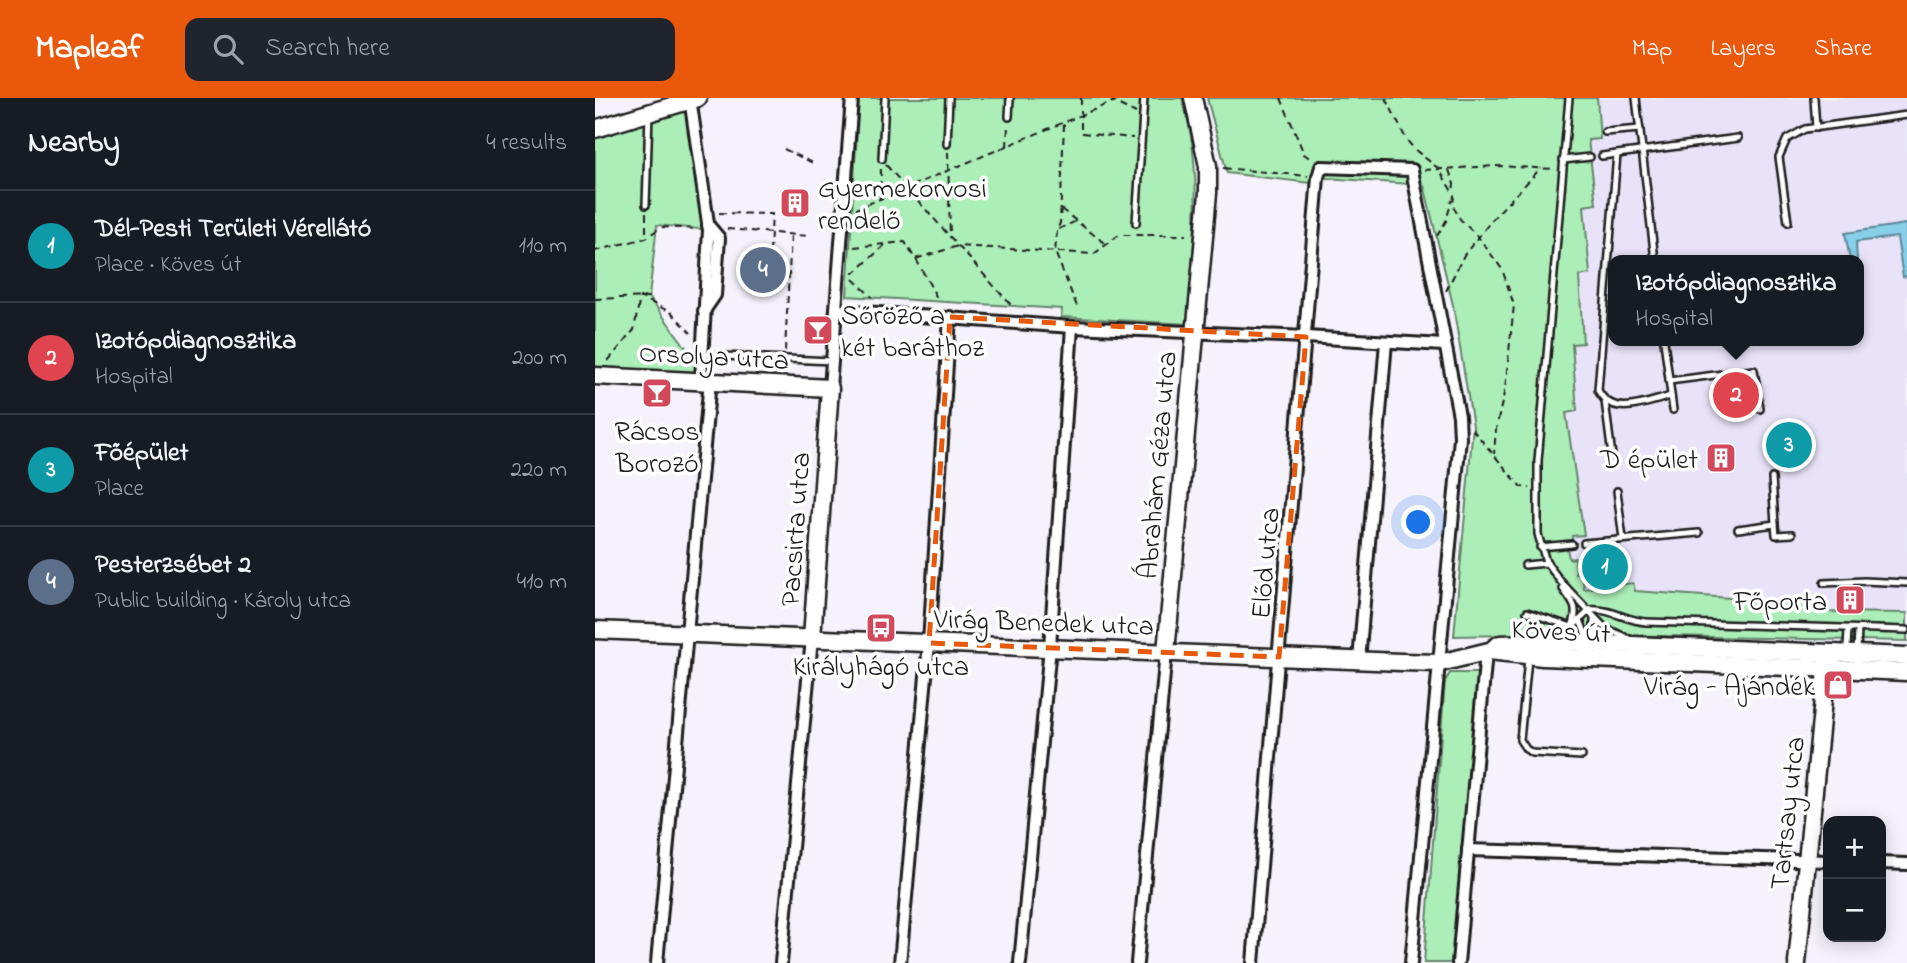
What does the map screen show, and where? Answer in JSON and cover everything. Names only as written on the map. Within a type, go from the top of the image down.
[{"type":"street","name":"Pacsirta utca","points":[[781,963],[812,638],[852,98]]},
{"type":"street","name":"Ábrahám Géza utca","points":[[1137,963],[1208,193],[1208,166],[1193,98]]},
{"type":"street","points":[[595,130],[692,99],[710,228],[702,355],[705,380],[688,632],[657,963]]},
{"type":"street","points":[[1320,172],[1412,170],[1459,416],[1460,438],[1411,963]]},
{"type":"street","name":"Előd utca","points":[[1253,963],[1320,172]]},
{"type":"street","points":[[837,310],[1072,327],[1444,345]]},
{"type":"street","points":[[900,963],[929,643],[950,317]]},
{"type":"street","points":[[1020,963],[1050,647],[1072,327]]},
{"type":"street","points":[[1359,660],[1386,342]]},
{"type":"street","name":"Orsolya utca","points":[[600,370],[705,380],[830,387]]},
{"type":"street","name":"Virág Benedek utca","points":[[595,630],[1440,663],[1488,652]]},
{"type":"street","name":"Köves út","points":[[1488,652],[1500,644],[1557,642],[1589,651],[1827,661]]},
{"type":"street","name":"Köves út","points":[[1488,652],[1528,656],[1656,648],[1827,661],[1861,671],[1907,672]]},
{"type":"street","points":[[1458,963],[1488,652]]},
{"type":"street","points":[[1827,661],[1851,655],[1907,656]]},
{"type":"street","name":"Tartsay utca","points":[[1797,963],[1827,661]]},
{"type":"street","points":[[1468,850],[1823,861]]},
{"type":"street","points":[[1886,863],[1907,864]]},
{"type":"lane","points":[[882,159],[885,98]]},
{"type":"lane","points":[[947,144],[949,98]]},
{"type":"lane","points":[[1009,117],[1010,98]]},
{"type":"lane","points":[[1136,223],[1144,98]]},
{"type":"lane","points":[[1569,98],[1537,489],[1540,547],[1574,605],[1577,615],[1572,627]]},
{"type":"lane","points":[[1636,98],[1654,255]]},
{"type":"lane","points":[[1814,98],[1816,128]]},
{"type":"lane","points":[[646,205],[649,113]]},
{"type":"lane","points":[[1788,222],[1780,151],[1792,135],[1816,128],[1907,115]]},
{"type":"lane","points":[[1605,132],[1640,130]]},
{"type":"lane","points":[[1602,156],[1738,138]]},
{"type":"lane","points":[[1608,255],[1617,154]]},
{"type":"lane","points":[[1563,160],[1590,158]]},
{"type":"lane","points":[[1608,258],[1597,385],[1599,393],[1605,401],[1617,407],[1671,396]]},
{"type":"lane","points":[[1665,346],[1673,410]]},
{"type":"lane","points":[[702,355],[833,361]]},
{"type":"lane","points":[[1669,381],[1754,370],[1759,409]]},
{"type":"lane","points":[[1605,401],[1612,456]]},
{"type":"lane","points":[[1772,478],[1776,536],[1792,534]]},
{"type":"lane","points":[[1617,491],[1623,539]]},
{"type":"lane","points":[[1738,529],[1775,524]]},
{"type":"lane","points":[[1584,543],[1699,533]]},
{"type":"lane","points":[[1540,547],[1572,544]]},
{"type":"lane","points":[[1525,565],[1547,563]]},
{"type":"lane","points":[[1561,582],[1604,627],[1656,648]]},
{"type":"lane","points":[[1824,583],[1907,583]]},
{"type":"lane","points":[[1527,612],[1572,627]]},
{"type":"lane","name":"Köves út","points":[[1592,613],[1608,612],[1635,621],[1907,631]]},
{"type":"lane","points":[[1557,642],[1580,620],[1592,613]]},
{"type":"lane","points":[[1589,651],[1595,636],[1592,613]]},
{"type":"lane","points":[[1580,620],[1589,651]]},
{"type":"lane","points":[[1848,628],[1851,655],[1861,671]]},
{"type":"lane","points":[[1851,655],[1858,629]]},
{"type":"lane","points":[[1528,656],[1520,740],[1525,750],[1532,753],[1582,756]]},
{"type":"path","points":[[1081,98],[1081,133],[1142,138]]},
{"type":"path","points":[[1111,98],[1143,116]]},
{"type":"path","points":[[856,209],[1122,98]]},
{"type":"path","points":[[1281,98],[1304,154],[1320,172]]},
{"type":"path","points":[[1386,98],[1396,121],[1414,149],[1439,169],[1453,194],[1453,206],[1460,219],[1479,238],[1502,269],[1514,305],[1505,388],[1496,429],[1494,454]]},
{"type":"path","points":[[1007,147],[1009,117]]},
{"type":"path","points":[[1063,122],[1060,209],[1055,252],[1077,310]]},
{"type":"path","points":[[947,144],[950,238]]},
{"type":"path","points":[[784,149],[813,163],[814,166]]},
{"type":"path","points":[[882,159],[1011,305]]},
{"type":"path","points":[[880,200],[882,159]]},
{"type":"path","points":[[1208,166],[1320,172]]},
{"type":"path","points":[[1412,170],[1496,166],[1562,169]]},
{"type":"path","points":[[1436,302],[1449,288],[1464,255],[1496,215],[1541,168]]},
{"type":"path","points":[[1427,256],[1451,208],[1454,184],[1449,169]]},
{"type":"path","points":[[646,205],[646,238]]},
{"type":"path","points":[[1060,209],[1107,245]]},
{"type":"path","points":[[719,213],[772,214],[768,286],[788,288]]},
{"type":"path","points":[[1057,230],[1076,221]]},
{"type":"path","points":[[595,247],[597,251],[646,238],[661,227],[809,236]]},
{"type":"path","points":[[785,359],[791,234]]},
{"type":"path","points":[[915,258],[958,247],[1094,254],[1119,234],[1186,235]]},
{"type":"path","points":[[854,247],[905,242],[938,300]]},
{"type":"path","points":[[853,274],[887,244]]},
{"type":"path","points":[[853,279],[873,297]]},
{"type":"path","points":[[639,297],[672,313],[695,335]]},
{"type":"path","points":[[600,370],[633,330],[639,297]]},
{"type":"path","points":[[595,299],[649,297]]},
{"type":"path","points":[[1459,416],[1521,487],[1537,489]]},
{"type":"highlighted area","points":[[950,317],[1306,337],[1279,657],[929,643]]},
{"type":"shaded area","points":[[1597,98],[1907,98],[1907,613],[1824,612],[1635,591],[1633,583],[1584,589],[1576,574],[1575,559],[1569,559],[1567,547],[1572,536],[1583,535],[1566,412],[1577,410],[1572,344],[1582,343],[1579,275],[1590,274],[1584,206],[1596,204],[1588,140],[1600,138]]},
{"type":"green space","points":[[859,98],[1182,98],[1189,126],[1195,182],[1188,324],[1061,317],[1062,309],[847,296]]},
{"type":"green space","points":[[1207,98],[1597,98],[1600,139],[1588,140],[1596,204],[1584,206],[1590,274],[1579,276],[1583,343],[1572,344],[1577,411],[1566,413],[1584,535],[1572,536],[1573,546],[1567,548],[1569,559],[1575,558],[1576,574],[1582,573],[1584,589],[1633,583],[1635,591],[1812,604],[1824,612],[1907,613],[1907,641],[1559,634],[1454,636],[1473,426],[1453,305],[1424,185],[1326,178],[1316,162],[1310,183],[1227,173]]},
{"type":"green space","points":[[690,101],[709,230],[657,225],[649,297],[701,368],[701,380],[595,376],[595,129]]},
{"type":"green space","points":[[1450,673],[1478,673],[1479,679],[1455,963],[1424,963],[1445,681]]},
{"type":"water","points":[[1906,224],[1907,276],[1903,277],[1897,237],[1856,242],[1857,255],[1849,255],[1845,233]]},
{"type":"place","name":"Gyermekorvosi rendelő","points":[[795,203]]},
{"type":"place","name":"Pesterzsébet 2","points":[[763,270]]},
{"type":"place","name":"Sőröző a két baráthoz","points":[[818,330]]},
{"type":"place","name":"Rácsos Borozó","points":[[657,393]]},
{"type":"place","name":"Izotópdiagnosztika","points":[[1736,395]]},
{"type":"place","name":"Főépület","points":[[1789,445]]},
{"type":"place","name":"D épület","points":[[1721,458]]},
{"type":"place","name":"Dél-Pesti Területi Vérellátó","points":[[1605,567]]},
{"type":"place","name":"Főporta","points":[[1850,600]]},
{"type":"place","name":"Királyhágó utca","points":[[881,628]]},
{"type":"place","name":"Virág - Ajándék","points":[[1838,685]]}]
